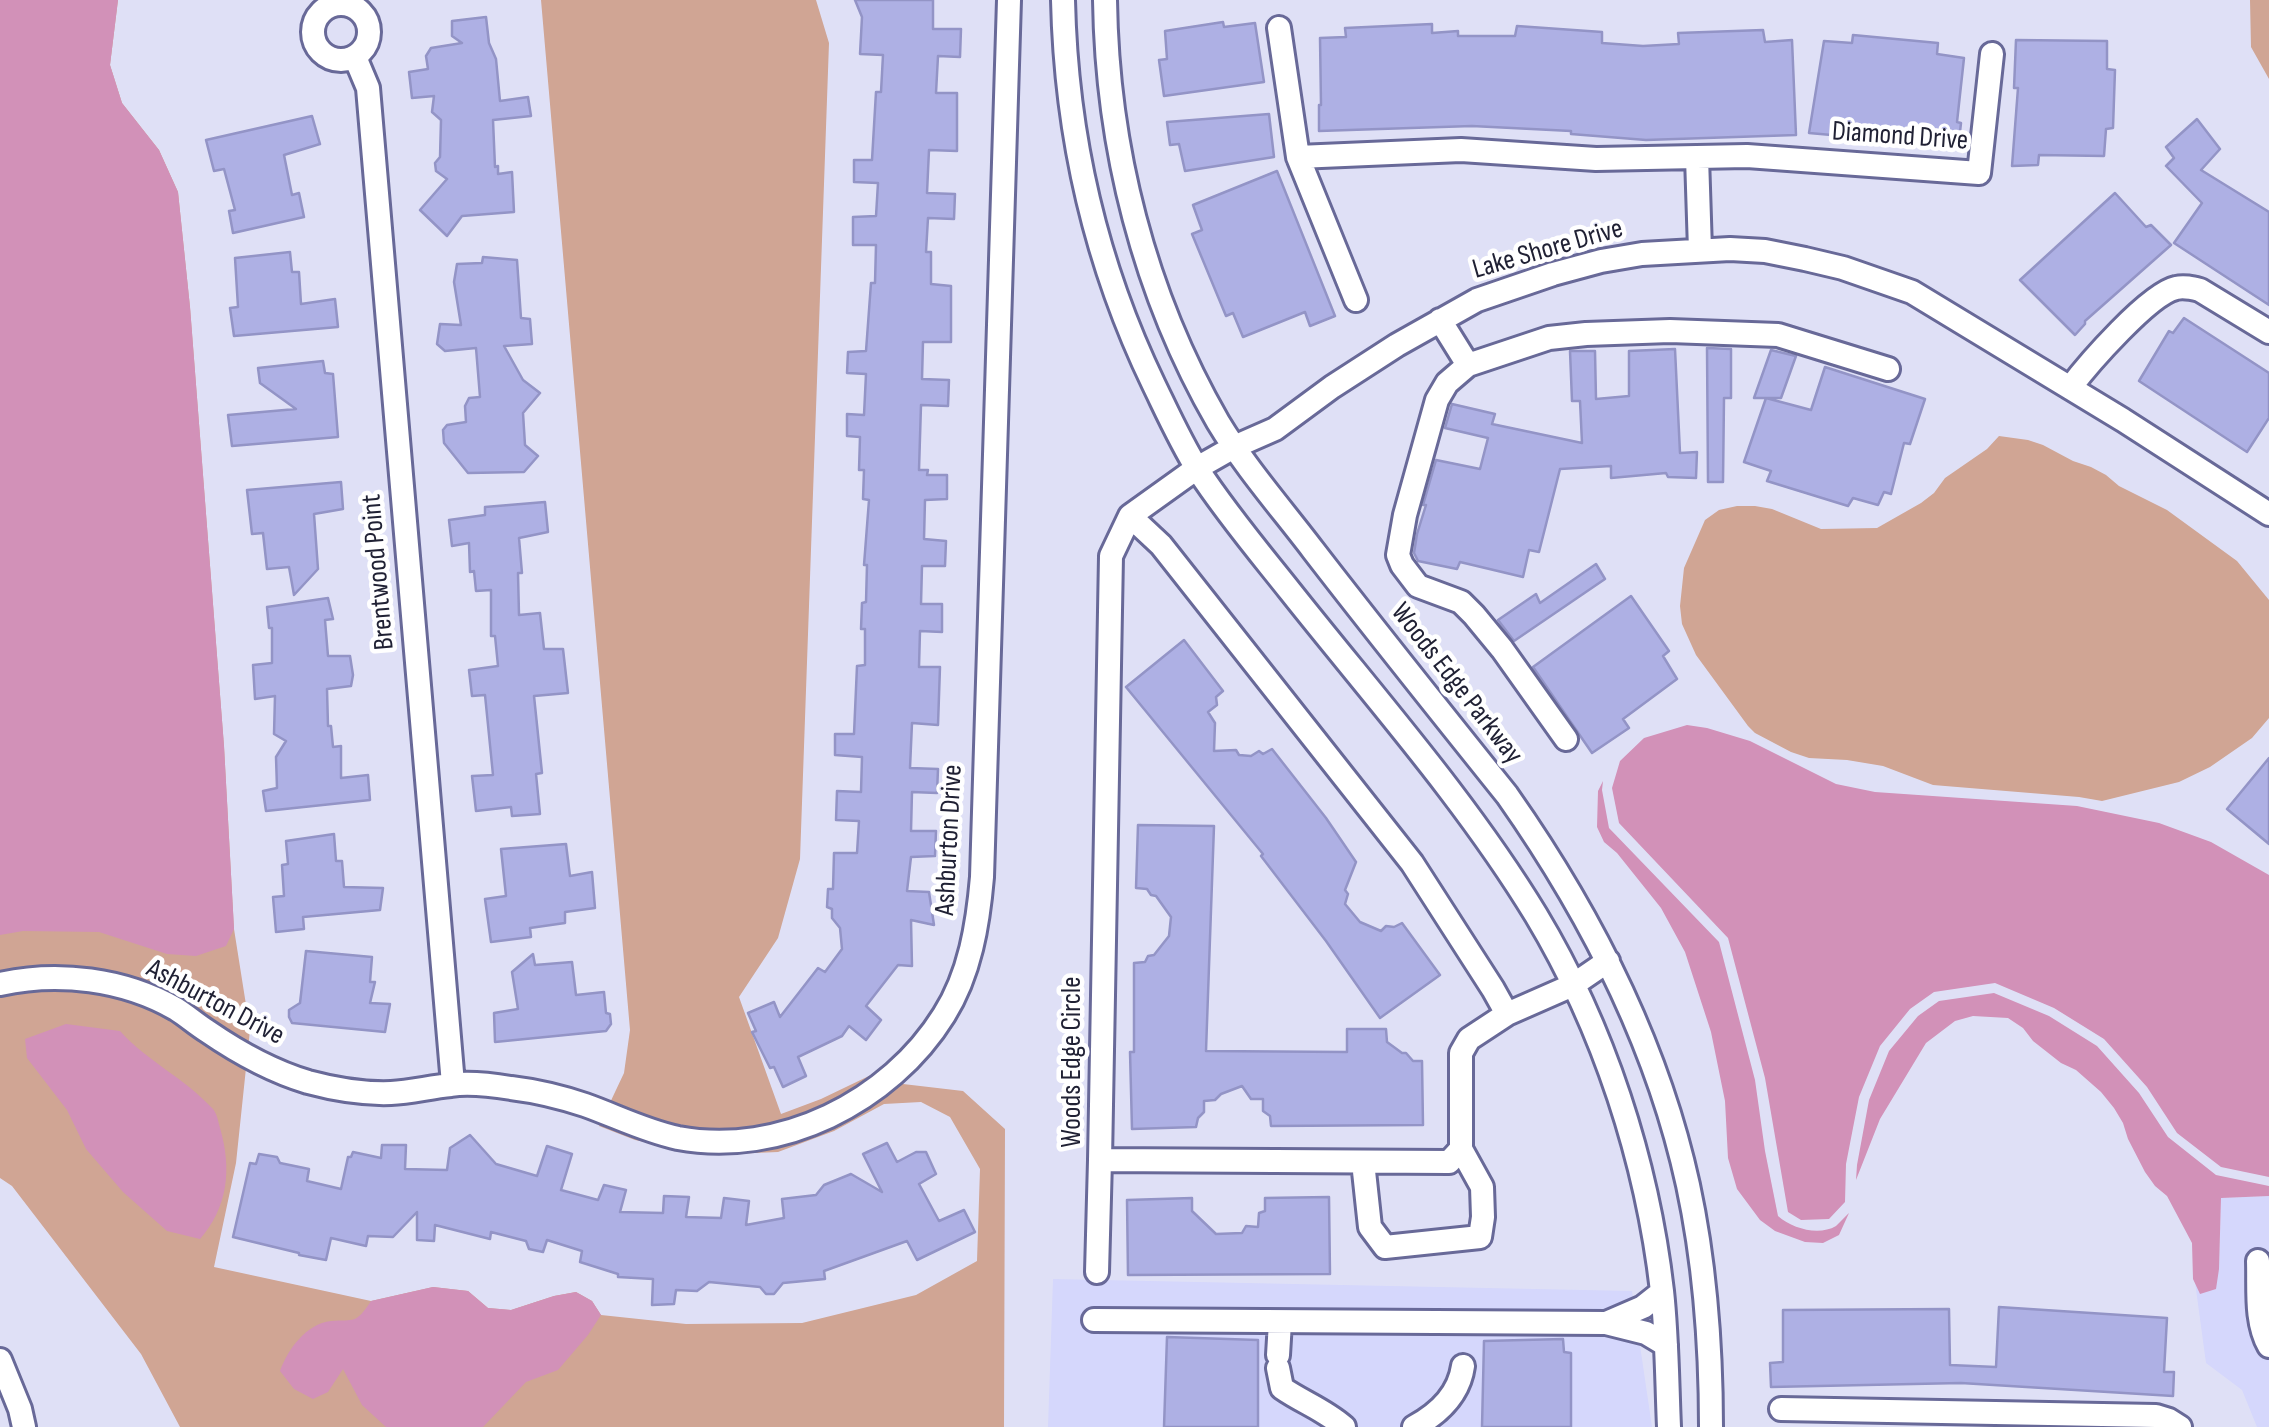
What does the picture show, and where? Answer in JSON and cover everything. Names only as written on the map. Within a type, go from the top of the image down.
[{"type":"street","name":"Ashburton Drive","points":[[0,984],[77,979],[118,985],[179,1011],[250,1058],[310,1082],[386,1094],[453,1084],[509,1088],[585,1105],[647,1130],[718,1141],[796,1130],[843,1111],[869,1094],[920,1047],[954,997],[973,940],[982,877],[1009,0]]},
{"type":"street","points":[[1063,0],[1070,112],[1086,198],[1102,254],[1141,359],[1197,468],[1239,527],[1496,853],[1537,918],[1596,1036],[1620,1100],[1652,1227],[1662,1292],[1669,1427]]},
{"type":"street","name":"Woods Edge Parkway","points":[[1105,0],[1111,99],[1132,211],[1172,331],[1195,378],[1234,447],[1506,795],[1560,874],[1608,961],[1652,1063],[1677,1142],[1699,1249],[1708,1334],[1711,1427]]},
{"type":"street","points":[[1280,28],[1298,157],[1356,300]]},
{"type":"street","name":"Diamond Drive","points":[[1298,157],[1461,150],[1596,159],[1748,156],[1980,173],[1992,54]]},
{"type":"street","name":"Brentwood Point","points":[[355,57],[368,88],[453,1084]]},
{"type":"street","points":[[1697,157],[1700,250]]},
{"type":"street","name":"Lake Shore Drive","points":[[1234,447],[1275,429],[1332,387],[1477,300],[1615,258],[1730,248],[1805,258],[1912,292],[2269,514]]},
{"type":"street","points":[[2070,388],[2092,360],[2160,294],[2176,288],[2200,290],[2269,332]]},
{"type":"street","points":[[1440,320],[1468,365]]},
{"type":"street","points":[[1566,739],[1474,614],[1461,602],[1418,586],[1398,555],[1437,400],[1447,383],[1468,365],[1549,338],[1670,331],[1778,335],[1888,369]]},
{"type":"street","points":[[1234,447],[1130,516],[1161,545],[1412,863],[1507,1014]]},
{"type":"street","name":"Woods Edge Circle","points":[[1130,516],[1111,556],[1100,1160],[1449,1162],[1461,1150]]},
{"type":"street","points":[[1363,1162],[1370,1227],[1386,1247],[1480,1237],[1482,1187],[1461,1150],[1461,1053],[1469,1039],[1507,1014],[1573,985],[1608,961]]},
{"type":"street","points":[[1097,1272],[1100,1160]]},
{"type":"street","points":[[2258,1261],[2260,1315],[2269,1346]]},
{"type":"street","points":[[1606,1323],[1643,1307],[1662,1292]]},
{"type":"street","points":[[1094,1320],[1606,1323],[1646,1332],[1666,1345]]},
{"type":"street","points":[[1280,1322],[1278,1361],[1282,1388],[1330,1414],[1344,1427]]},
{"type":"street","points":[[1414,1427],[1450,1400],[1461,1383],[1462,1322]]},
{"type":"street","points":[[0,1360],[24,1427]]},
{"type":"street","points":[[1781,1409],[1872,1419],[2156,1416],[2180,1427]]},
{"type":"shaded area","points":[[0,0],[118,0],[110,65],[122,103],[159,150],[178,192],[224,746],[234,929],[250,1030],[236,1163],[214,1267],[371,1301],[433,1287],[468,1291],[488,1308],[511,1310],[576,1292],[592,1301],[601,1315],[686,1324],[802,1323],[916,1295],[977,1261],[980,1169],[950,1117],[921,1102],[884,1104],[834,1131],[778,1152],[708,1155],[635,1140],[599,1126],[624,1073],[630,1030],[541,0],[816,0],[829,43],[800,859],[778,938],[739,997],[781,1114],[871,1075],[903,1084],[963,1091],[1005,1129],[1004,1427],[180,1427],[141,1354],[12,1186],[0,1178]]},
{"type":"shaded area","points":[[0,0],[118,0],[110,65],[122,103],[159,150],[178,192],[224,746],[234,929],[226,946],[196,956],[167,954],[99,932],[23,931],[0,935]]},
{"type":"shaded area","points":[[2250,0],[2269,0],[2269,79],[2251,47]]},
{"type":"shaded area","points":[[1999,436],[2043,445],[2091,467],[2167,510],[2237,561],[2269,600],[2269,718],[2252,738],[2210,767],[2179,782],[2102,801],[1933,785],[1883,766],[1809,758],[1791,752],[1748,726],[1696,655],[1682,624],[1684,568],[1705,520],[1719,510],[1755,506],[1821,529],[1877,528],[1921,503],[1945,478]]},
{"type":"shaded area","points":[[1687,725],[1750,741],[1836,784],[1875,792],[2077,806],[2159,823],[2211,842],[2269,875],[2269,1177],[2221,1167],[2177,1133],[2147,1087],[2104,1039],[2054,1008],[1995,983],[1934,992],[1910,1009],[1880,1046],[1859,1097],[1846,1164],[1845,1202],[1829,1219],[1801,1220],[1788,1212],[1765,1078],[1728,938],[1619,823],[1612,788],[1620,761],[1644,738]]},
{"type":"shaded area","points":[[1603,781],[1609,828],[1719,942],[1755,1080],[1778,1216],[1798,1228],[1814,1231],[1836,1226],[1849,1213],[1839,1235],[1823,1243],[1805,1242],[1775,1231],[1760,1220],[1737,1189],[1728,1158],[1725,1101],[1711,1032],[1685,952],[1661,908],[1604,842],[1597,827],[1598,791]]},
{"type":"shaded area","points":[[1994,993],[2049,1016],[2097,1046],[2139,1093],[2168,1137],[2216,1175],[2269,1186],[2269,1196],[2221,1198],[2216,1289],[2200,1294],[2193,1279],[2192,1243],[2167,1196],[2145,1172],[2114,1108],[2076,1070],[2061,1063],[2008,1018],[1973,1016],[1955,1021],[1926,1043],[1880,1119],[1856,1180],[1869,1100],[1889,1051],[1918,1016],[1939,1001]]},
{"type":"shaded area","points":[[66,1024],[120,1031],[215,1111],[226,1158],[225,1187],[217,1214],[200,1239],[167,1231],[123,1192],[86,1149],[67,1110],[27,1058],[25,1039]]},
{"type":"shaded area","points":[[2269,1196],[2269,1427],[2257,1427],[2242,1390],[2206,1363],[2195,1282],[2200,1294],[2219,1269],[2221,1198]]},
{"type":"shaded area","points":[[1053,1279],[1632,1291],[1652,1427],[1048,1427]]},
{"type":"shaded area","points":[[433,1287],[468,1291],[488,1308],[511,1310],[576,1292],[592,1301],[601,1315],[558,1370],[526,1382],[483,1427],[386,1427],[362,1405],[343,1369],[328,1392],[313,1399],[294,1389],[280,1371],[293,1346],[314,1327],[354,1319],[371,1301]]},
{"type":"building","points":[[855,0],[933,0],[933,29],[961,29],[960,57],[938,56],[936,93],[957,93],[957,151],[929,150],[927,193],[955,194],[954,219],[928,218],[926,252],[931,252],[931,284],[951,286],[951,342],[923,342],[922,379],[949,380],[948,406],[921,405],[919,470],[928,470],[927,475],[947,475],[947,499],[925,500],[924,539],[946,541],[945,566],[922,566],[921,604],[942,604],[942,632],[920,631],[919,667],[940,667],[938,725],[912,723],[910,768],[938,769],[937,793],[912,792],[911,831],[936,831],[935,856],[911,857],[907,891],[929,892],[934,925],[911,920],[912,966],[898,965],[866,1006],[881,1020],[866,1040],[849,1026],[842,1036],[798,1057],[806,1076],[783,1087],[752,1032],[756,1031],[748,1013],[774,1002],[780,1017],[818,968],[825,972],[842,949],[840,928],[832,918],[832,909],[827,907],[828,889],[833,889],[834,853],[857,853],[859,821],[836,820],[837,791],[861,792],[862,757],[835,755],[835,734],[854,734],[857,666],[865,665],[865,629],[861,629],[862,603],[866,602],[864,565],[869,500],[863,499],[860,437],[847,436],[847,414],[864,415],[866,374],[847,373],[848,352],[866,351],[871,283],[875,283],[876,245],[853,245],[853,217],[876,216],[878,183],[854,182],[854,160],[872,160],[876,92],[881,92],[883,55],[860,54],[862,17]]},
{"type":"building","points":[[486,17],[500,101],[528,97],[531,116],[493,120],[495,167],[498,166],[498,174],[512,172],[514,212],[462,216],[447,236],[420,210],[447,179],[436,171],[441,120],[432,112],[434,96],[412,98],[409,72],[428,69],[426,56],[431,48],[462,43],[452,36],[452,21]]},
{"type":"building","points":[[1223,22],[1224,27],[1255,23],[1264,82],[1164,96],[1159,60],[1167,59],[1165,31]]},
{"type":"building","points":[[1432,24],[1432,33],[1458,31],[1458,36],[1515,36],[1517,26],[1602,32],[1602,43],[1643,46],[1679,44],[1678,33],[1763,30],[1765,42],[1792,40],[1796,135],[1646,140],[1472,126],[1319,131],[1320,38],[1346,37],[1345,28]]},
{"type":"building","points":[[1853,35],[1938,43],[1937,54],[1964,58],[1958,149],[1809,133],[1824,41],[1852,43]]},
{"type":"building","points":[[2016,40],[2107,41],[2107,69],[2115,70],[2113,128],[2106,129],[2104,156],[2039,155],[2038,165],[2012,166],[2018,88],[2014,88]]},
{"type":"building","points":[[1269,114],[1274,157],[1185,171],[1179,144],[1170,145],[1167,122]]},
{"type":"building","points":[[312,116],[320,144],[284,155],[292,195],[299,193],[304,217],[233,233],[229,211],[235,210],[224,169],[214,171],[206,140]]},
{"type":"building","points":[[2197,119],[2220,149],[2201,170],[2269,212],[2269,305],[2174,243],[2202,203],[2166,166],[2174,158],[2166,147]]},
{"type":"building","points":[[1277,171],[1335,316],[1310,326],[1305,312],[1243,337],[1233,313],[1226,316],[1192,234],[1202,230],[1193,205]]},
{"type":"building","points":[[2115,193],[2146,227],[2151,225],[2171,245],[2085,321],[2075,335],[2020,280]]},
{"type":"building","points":[[290,252],[292,272],[299,272],[301,304],[335,299],[338,327],[234,336],[230,308],[238,307],[235,258]]},
{"type":"building","points":[[483,257],[517,260],[521,318],[530,319],[532,344],[504,346],[523,380],[540,393],[523,413],[525,445],[538,456],[524,472],[468,473],[444,443],[443,430],[447,425],[466,422],[469,398],[480,397],[476,348],[445,351],[437,344],[440,324],[461,325],[454,282],[457,264],[482,263]]},
{"type":"building","points":[[2184,318],[2269,373],[2269,418],[2247,452],[2139,381],[2169,331],[2173,333]]},
{"type":"building","points":[[1707,348],[1731,349],[1731,398],[1724,398],[1723,482],[1708,482]]},
{"type":"building","points":[[1675,349],[1680,453],[1697,452],[1696,478],[1668,477],[1666,473],[1611,478],[1611,466],[1560,469],[1539,552],[1529,550],[1523,577],[1460,562],[1457,569],[1418,561],[1414,553],[1417,534],[1436,460],[1480,469],[1488,438],[1445,428],[1452,404],[1495,414],[1492,424],[1582,443],[1580,401],[1572,401],[1570,351],[1595,351],[1596,399],[1629,396],[1629,351]]},
{"type":"building","points":[[1771,350],[1796,356],[1781,398],[1754,398]]},
{"type":"building","points":[[323,361],[325,373],[333,374],[338,437],[232,446],[228,415],[296,409],[260,383],[258,368]]},
{"type":"building","points":[[1825,367],[1925,399],[1910,444],[1904,443],[1891,494],[1884,492],[1878,505],[1853,498],[1848,506],[1767,481],[1771,471],[1744,462],[1766,398],[1811,410]]},
{"type":"building","points":[[341,482],[343,509],[314,514],[318,569],[294,595],[289,567],[267,569],[263,533],[252,534],[247,490]]},
{"type":"building","points":[[545,502],[548,532],[519,538],[519,615],[540,613],[544,649],[563,649],[568,693],[534,696],[542,773],[536,774],[540,814],[512,816],[511,807],[476,811],[472,776],[493,775],[485,695],[472,696],[469,670],[498,666],[495,636],[491,636],[491,590],[476,591],[474,571],[470,572],[469,543],[452,546],[449,520],[485,515],[485,507]]},
{"type":"building","points":[[1596,564],[1605,579],[1514,641],[1498,620],[1536,594],[1540,603]]},
{"type":"building","points":[[1631,596],[1669,651],[1663,656],[1677,679],[1623,719],[1629,728],[1592,753],[1533,667]]},
{"type":"building","points":[[328,598],[333,619],[325,620],[328,656],[350,656],[353,675],[351,686],[327,689],[328,726],[333,747],[341,746],[341,778],[368,775],[370,800],[266,811],[263,791],[277,788],[276,757],[286,741],[274,734],[275,696],[255,699],[253,665],[272,663],[272,628],[267,607]]},
{"type":"building","points":[[1184,640],[1223,691],[1216,697],[1217,705],[1208,712],[1215,723],[1214,751],[1236,750],[1239,755],[1251,756],[1272,749],[1356,862],[1345,890],[1345,904],[1360,922],[1381,931],[1402,923],[1440,975],[1380,1018],[1263,854],[1126,687]]},
{"type":"building","points":[[2269,758],[2269,844],[2227,809]]},
{"type":"building","points":[[1138,825],[1214,826],[1206,1051],[1347,1052],[1347,1029],[1386,1029],[1387,1042],[1413,1061],[1422,1061],[1423,1125],[1271,1126],[1270,1116],[1263,1111],[1263,1099],[1251,1099],[1242,1086],[1215,1100],[1204,1101],[1204,1112],[1196,1127],[1132,1129],[1134,963],[1145,962],[1154,955],[1169,936],[1171,917],[1156,896],[1147,889],[1136,888]]},
{"type":"building","points":[[334,834],[336,861],[342,861],[344,887],[383,888],[380,910],[303,917],[304,929],[276,932],[273,897],[284,896],[282,865],[288,864],[286,841]]},
{"type":"building","points":[[566,844],[570,876],[592,872],[595,908],[565,912],[565,923],[530,928],[531,937],[491,942],[485,899],[506,896],[501,849]]},
{"type":"building","points":[[306,951],[372,957],[370,982],[375,982],[370,1003],[390,1004],[385,1032],[292,1023],[289,1010],[300,1003]]},
{"type":"building","points":[[533,954],[535,965],[572,962],[576,995],[604,992],[611,1024],[606,1031],[495,1042],[494,1013],[518,1009],[512,972]]},
{"type":"building","points":[[470,1135],[496,1164],[537,1176],[547,1146],[572,1154],[561,1190],[598,1200],[604,1185],[626,1190],[620,1212],[663,1213],[664,1196],[689,1197],[686,1217],[721,1218],[724,1198],[749,1201],[746,1225],[784,1218],[782,1199],[816,1195],[824,1185],[851,1174],[882,1192],[863,1154],[887,1143],[897,1162],[916,1152],[926,1152],[936,1174],[919,1184],[939,1221],[964,1210],[975,1232],[917,1260],[907,1241],[824,1271],[825,1279],[783,1283],[774,1294],[766,1294],[760,1287],[709,1282],[697,1291],[676,1290],[674,1304],[652,1305],[653,1279],[618,1277],[580,1262],[582,1251],[547,1240],[543,1252],[529,1249],[526,1241],[491,1232],[490,1239],[435,1225],[434,1241],[417,1240],[417,1212],[393,1237],[368,1236],[366,1246],[331,1238],[326,1260],[233,1237],[250,1163],[256,1164],[259,1154],[309,1169],[307,1181],[341,1189],[348,1157],[353,1152],[381,1158],[382,1145],[406,1145],[405,1169],[447,1170],[450,1148]]},
{"type":"building","points":[[1329,1197],[1330,1274],[1128,1275],[1127,1200],[1192,1198],[1192,1211],[1216,1234],[1242,1233],[1246,1226],[1258,1227],[1259,1213],[1265,1211],[1265,1198]]},
{"type":"building","points":[[1999,1307],[2167,1318],[2164,1372],[2174,1372],[2173,1396],[1961,1383],[1771,1387],[1770,1363],[1783,1362],[1783,1310],[1949,1309],[1950,1365],[1996,1367]]},
{"type":"building","points":[[1167,1337],[1258,1340],[1258,1427],[1164,1427]]},
{"type":"building","points":[[1563,1339],[1564,1352],[1571,1353],[1571,1427],[1482,1427],[1484,1341]]}]
